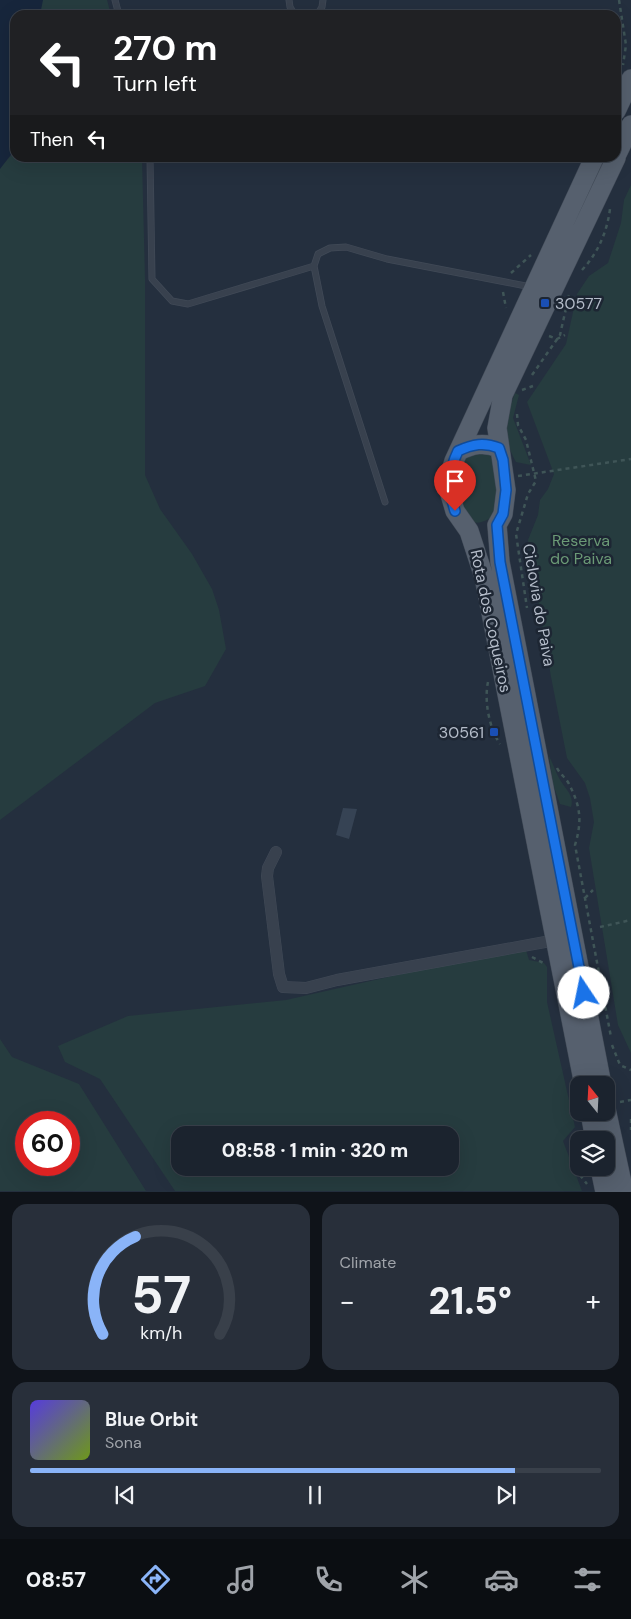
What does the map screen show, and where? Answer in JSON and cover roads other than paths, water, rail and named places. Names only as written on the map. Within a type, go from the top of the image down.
[{"type":"main road","points":[[621,95],[627,75]]},
{"type":"main road","name":"Rota dos Coqueiros","points":[[621,146],[631,125]]},
{"type":"main road","name":"Rota dos Coqueiros","points":[[582,1076],[484,578],[477,552],[455,511],[450,494],[449,478],[458,451],[592,162]]},
{"type":"main road","name":"Rota dos Coqueiros","points":[[600,1076],[500,562],[497,525],[503,514],[506,490],[497,428],[503,395],[614,162]]},
{"type":"main road","points":[[458,451],[470,445],[481,444],[499,448]]},
{"type":"main road","points":[[464,525],[484,526],[503,514]]},
{"type":"main road","points":[[609,1121],[624,1192]]},
{"type":"main road","points":[[602,1176],[605,1192]]},
{"type":"street","points":[[276,852],[268,868],[267,876],[279,974],[283,987],[306,988],[337,980],[556,940]]},
{"type":"lane","points":[[150,162],[152,280],[172,301],[188,304],[314,266]]},
{"type":"lane","points":[[385,502],[322,306],[314,266],[318,254],[330,248],[346,247],[387,259],[533,287]]},
{"type":"water","points":[[0,0],[43,0],[41,10],[10,10],[10,156],[0,169]]},
{"type":"place","name":"30577","points":[[545,303]]},
{"type":"place","name":"30561","points":[[494,732]]},
{"type":"park label","name":"Reserva do Paiva","points":[[581,549]]}]
